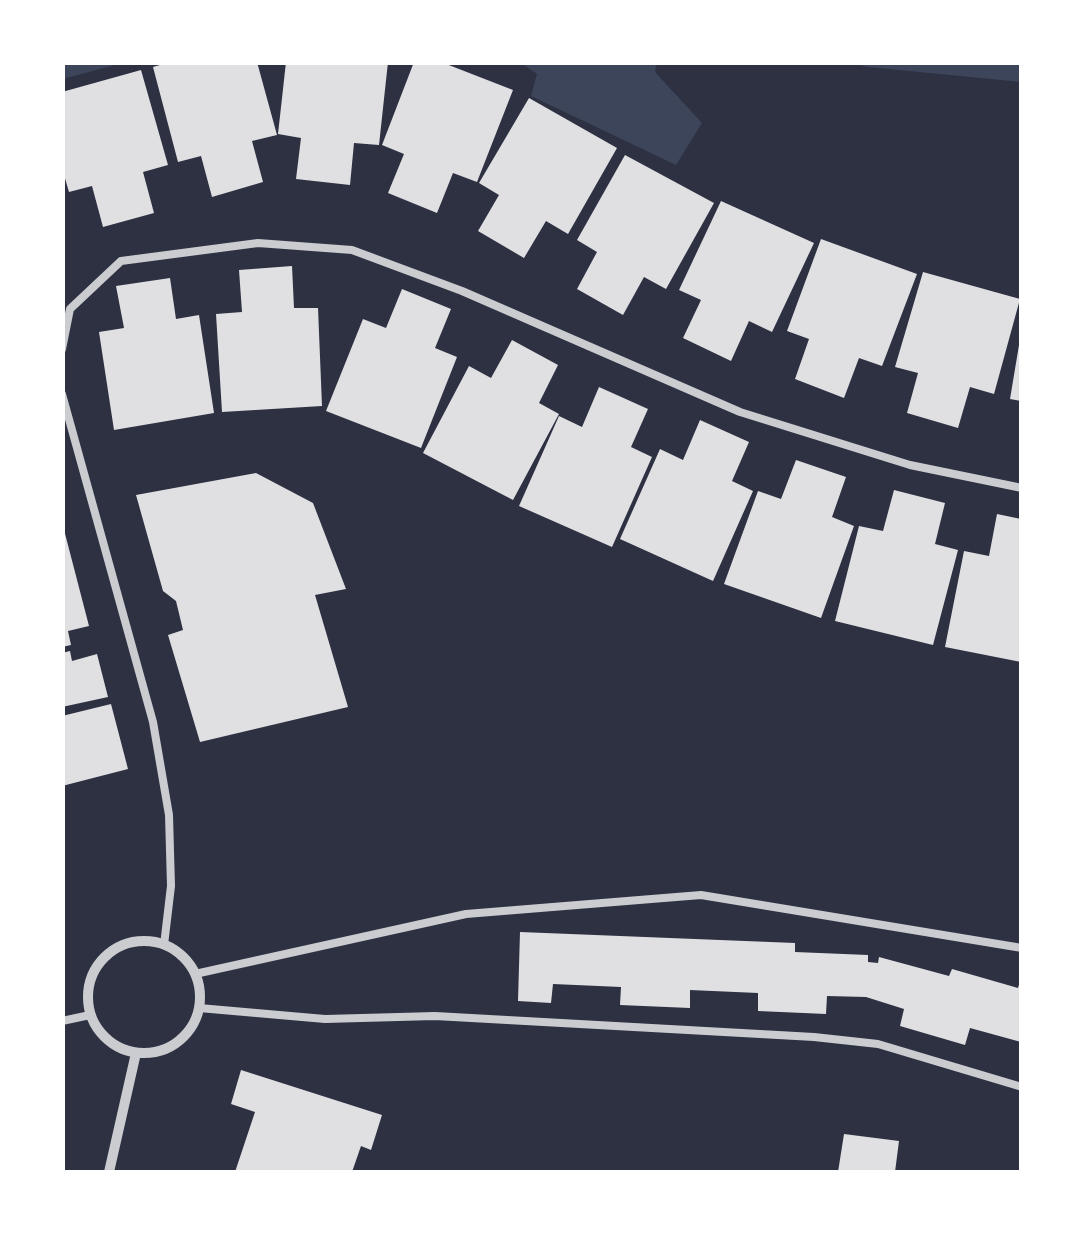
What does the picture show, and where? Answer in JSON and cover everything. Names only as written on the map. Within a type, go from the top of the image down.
[{"type":"street","points":[[128,943],[164,945],[177,952],[195,974],[198,1008],[183,1037],[154,1053],[136,1054],[108,1040],[90,1015],[90,979],[112,951],[128,943]]},
{"type":"street","points":[[109,1172],[136,1054]]},
{"type":"lane","points":[[62,349],[70,309],[122,261],[258,242],[352,250],[462,291],[740,412],[910,464],[1022,488]]},
{"type":"lane","points":[[62,394],[153,722],[169,815],[171,886],[164,945]]},
{"type":"lane","points":[[195,974],[466,914],[701,895],[1022,948]]},
{"type":"lane","points":[[198,1008],[324,1020],[435,1016],[878,1044],[1022,1087]]},
{"type":"lane","points":[[62,1021],[90,1015]]},
{"type":"shaded area","points":[[63,62],[122,62],[122,63],[63,79]]},
{"type":"shaded area","points":[[521,63],[657,63],[655,72],[702,123],[676,165],[531,96],[537,74]]},
{"type":"shaded area","points":[[852,63],[1021,63],[1021,82],[868,67]]},
{"type":"building","points":[[170,62],[257,62],[277,135],[252,141],[263,182],[212,197],[201,156],[178,162],[153,67]]},
{"type":"building","points":[[286,62],[388,62],[379,145],[354,143],[350,185],[296,179],[301,138],[278,134]]},
{"type":"building","points":[[414,62],[441,62],[513,90],[477,182],[453,173],[437,213],[388,193],[404,154],[382,145]]},
{"type":"building","points":[[141,70],[168,165],[143,172],[154,213],[103,227],[92,186],[69,192],[62,168],[62,92]]},
{"type":"building","points":[[529,98],[617,148],[568,234],[546,221],[524,258],[478,231],[499,195],[479,183]]},
{"type":"building","points":[[625,155],[714,203],[666,289],[644,277],[623,315],[577,289],[597,252],[577,240]]},
{"type":"building","points":[[721,201],[814,243],[772,332],[749,321],[731,361],[683,338],[701,300],[679,290]]},
{"type":"building","points":[[821,239],[917,274],[882,366],[859,358],[844,398],[795,379],[809,339],[787,331]]},
{"type":"building","points":[[292,266],[294,308],[318,308],[322,406],[222,412],[216,314],[242,312],[239,270]]},
{"type":"building","points":[[923,272],[1020,299],[994,394],[970,387],[958,428],[907,413],[918,373],[895,367]]},
{"type":"building","points":[[170,278],[176,319],[199,315],[214,413],[114,430],[99,332],[124,328],[116,286]]},
{"type":"building","points":[[402,289],[451,309],[435,348],[457,357],[421,448],[326,411],[363,319],[386,328]]},
{"type":"building","points":[[512,340],[558,365],[539,403],[559,414],[513,500],[423,453],[469,366],[491,378]]},
{"type":"building","points":[[1021,345],[1021,401],[1010,399]]},
{"type":"building","points":[[599,387],[648,409],[631,447],[652,457],[612,547],[519,506],[559,416],[582,427]]},
{"type":"building","points":[[700,420],[749,442],[732,481],[753,491],[713,581],[620,539],[660,449],[683,460]]},
{"type":"building","points":[[796,460],[846,477],[832,517],[854,526],[821,618],[724,584],[758,491],[781,499]]},
{"type":"building","points":[[256,473],[313,503],[346,589],[315,595],[348,707],[200,742],[168,635],[183,630],[176,601],[163,591],[136,495]]},
{"type":"building","points":[[894,490],[945,503],[935,544],[958,550],[933,645],[835,621],[859,526],[883,531]]},
{"type":"building","points":[[997,514],[1021,519],[1021,662],[945,647],[964,551],[989,556]]},
{"type":"building","points":[[62,522],[89,626],[68,631],[71,645],[62,647]]},
{"type":"building","points":[[70,651],[72,661],[97,654],[108,697],[62,707],[62,653]]},
{"type":"building","points":[[111,704],[128,769],[62,786],[62,716]]},
{"type":"building","points":[[520,932],[795,943],[795,952],[868,955],[868,962],[878,963],[879,957],[949,976],[952,969],[1018,988],[1021,978],[1021,1042],[970,1028],[965,1045],[900,1026],[904,1009],[866,997],[827,996],[826,1014],[758,1011],[758,993],[690,990],[690,1008],[620,1005],[621,987],[553,984],[551,1003],[518,1001]]},
{"type":"building","points":[[241,1070],[382,1115],[371,1150],[361,1146],[352,1172],[235,1172],[255,1112],[231,1104]]},
{"type":"building","points":[[844,1134],[899,1141],[895,1172],[838,1172]]}]
